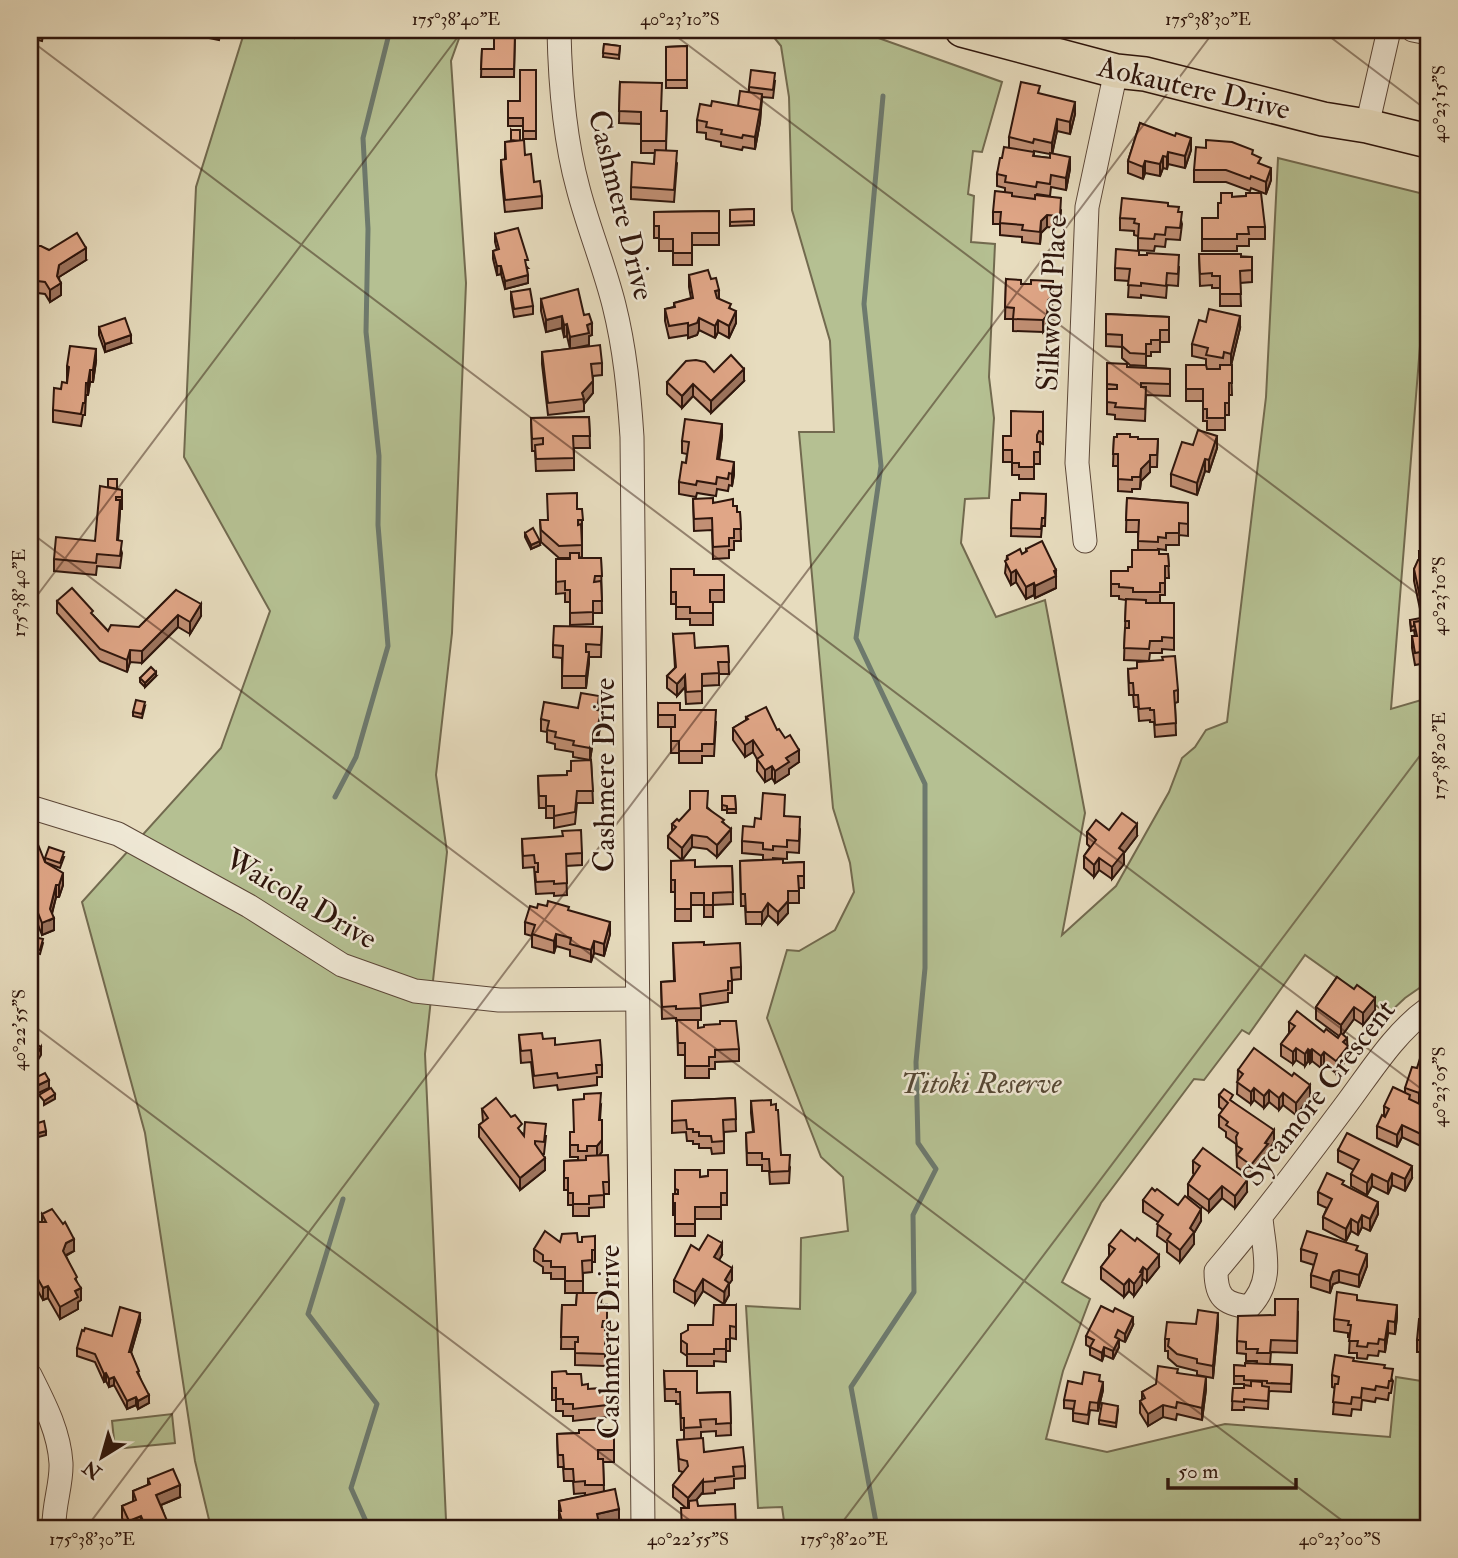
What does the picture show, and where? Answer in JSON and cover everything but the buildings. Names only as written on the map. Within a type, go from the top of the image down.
[{"type":"highway","name":"Aokautere Drive","points":[[962,30],[1116,71],[1145,74],[1323,119],[1367,126],[1428,141]]},
{"type":"street","name":"Cashmere Drive","points":[[559,30],[566,136],[577,186],[614,306],[625,359],[632,437],[643,1528]]},
{"type":"street","points":[[1367,126],[1389,30]]},
{"type":"street","points":[[1413,30],[1428,33]]},
{"type":"street","name":"Silkwood Place","points":[[1085,541],[1077,463],[1087,207],[1116,71]]},
{"type":"street","name":"Waicola Drive","points":[[30,807],[118,834],[249,906],[342,965],[415,991],[499,1000],[637,999]]},
{"type":"street","name":"Sycamore Crescent","points":[[1261,1218],[1388,1050],[1413,1020],[1428,1009]]},
{"type":"street","points":[[30,1375],[52,1418],[61,1464],[53,1513],[54,1528]]},
{"type":"green space","points":[[245,30],[462,30],[451,61],[466,283],[452,633],[436,775],[447,852],[425,1054],[446,1520],[453,1528],[211,1528],[195,1461],[145,1133],[82,902],[221,748],[270,611],[184,457],[196,187]]},
{"type":"green space","name":"Titoki Reserve","points":[[768,30],[856,30],[1002,82],[982,152],[973,151],[968,194],[974,196],[971,242],[995,244],[989,377],[994,418],[989,498],[965,499],[961,543],[996,617],[1045,600],[1085,813],[1062,935],[1116,886],[1169,792],[1182,758],[1195,747],[1206,730],[1227,722],[1266,397],[1278,158],[1428,195],[1428,246],[1391,709],[1428,698],[1428,982],[1388,1014],[1305,955],[1249,1034],[1242,1030],[1204,1080],[1194,1079],[1101,1203],[1062,1282],[1090,1299],[1063,1371],[1046,1439],[1107,1452],[1225,1424],[1390,1437],[1396,1377],[1428,1382],[1428,1528],[785,1528],[782,1507],[758,1508],[746,1306],[800,1309],[801,1238],[848,1231],[843,1177],[821,1157],[767,1018],[787,950],[799,951],[835,930],[854,892],[850,863],[833,808],[799,432],[834,432],[830,341],[792,210],[789,97],[781,46]]},
{"type":"green space","points":[[172,1414],[175,1443],[115,1449],[112,1421]]},
{"type":"waterway","points":[[335,797],[356,757],[388,646],[378,525],[379,456],[366,332],[368,229],[363,138],[390,30]]},
{"type":"waterway","points":[[877,1528],[851,1387],[914,1292],[913,1215],[936,1169],[918,1143],[916,1062],[925,968],[925,784],[856,638],[881,466],[864,304],[883,96]]},
{"type":"waterway","points":[[343,1199],[308,1314],[377,1404],[351,1488],[369,1528]]}]
